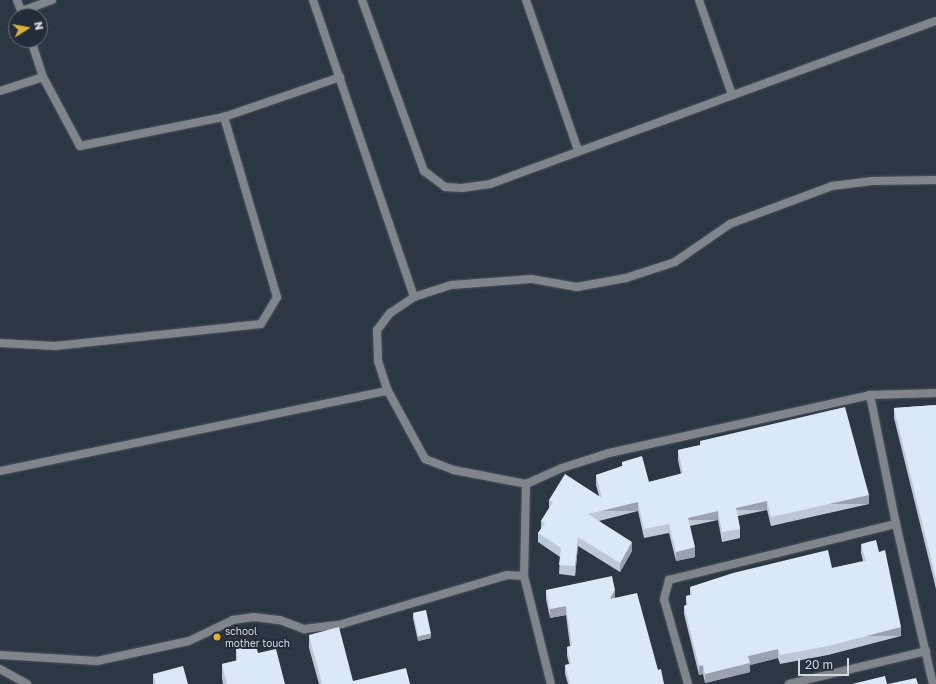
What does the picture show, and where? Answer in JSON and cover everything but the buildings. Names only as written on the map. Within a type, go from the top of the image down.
[{"type":"street","points":[[35,8],[52,0]]},
{"type":"street","points":[[313,0],[414,296]]},
{"type":"street","points":[[362,0],[424,171],[431,180],[456,188],[490,184],[578,150],[936,21]]},
{"type":"street","points":[[526,0],[578,150]]},
{"type":"street","points":[[699,0],[732,95]]},
{"type":"street","points":[[34,48],[43,77],[80,146],[224,117],[340,76]]},
{"type":"street","points":[[0,91],[43,77]]},
{"type":"street","points":[[0,343],[54,346],[261,324],[277,297],[224,117]]},
{"type":"street","points":[[936,180],[872,180],[832,186],[730,224],[675,262],[626,278],[577,287],[531,279],[451,285],[414,296],[390,313],[377,330],[378,361],[388,391],[425,459],[454,470],[526,484],[562,468],[609,453],[870,395],[936,393]]},
{"type":"street","points":[[0,471],[388,391]]},
{"type":"street","points":[[870,395],[896,524],[933,684]]},
{"type":"street","points":[[526,484],[524,576],[551,684]]},
{"type":"street","points":[[688,684],[664,599],[669,580],[896,524]]},
{"type":"street","points":[[0,655],[97,660],[189,641],[233,620],[254,617],[280,620],[304,629],[342,624],[507,575],[524,576]]},
{"type":"street","points":[[789,684],[926,651]]},
{"type":"street","points":[[0,669],[27,684]]},
{"type":"place","name":"school mother touch","points":[[217,637]]}]
